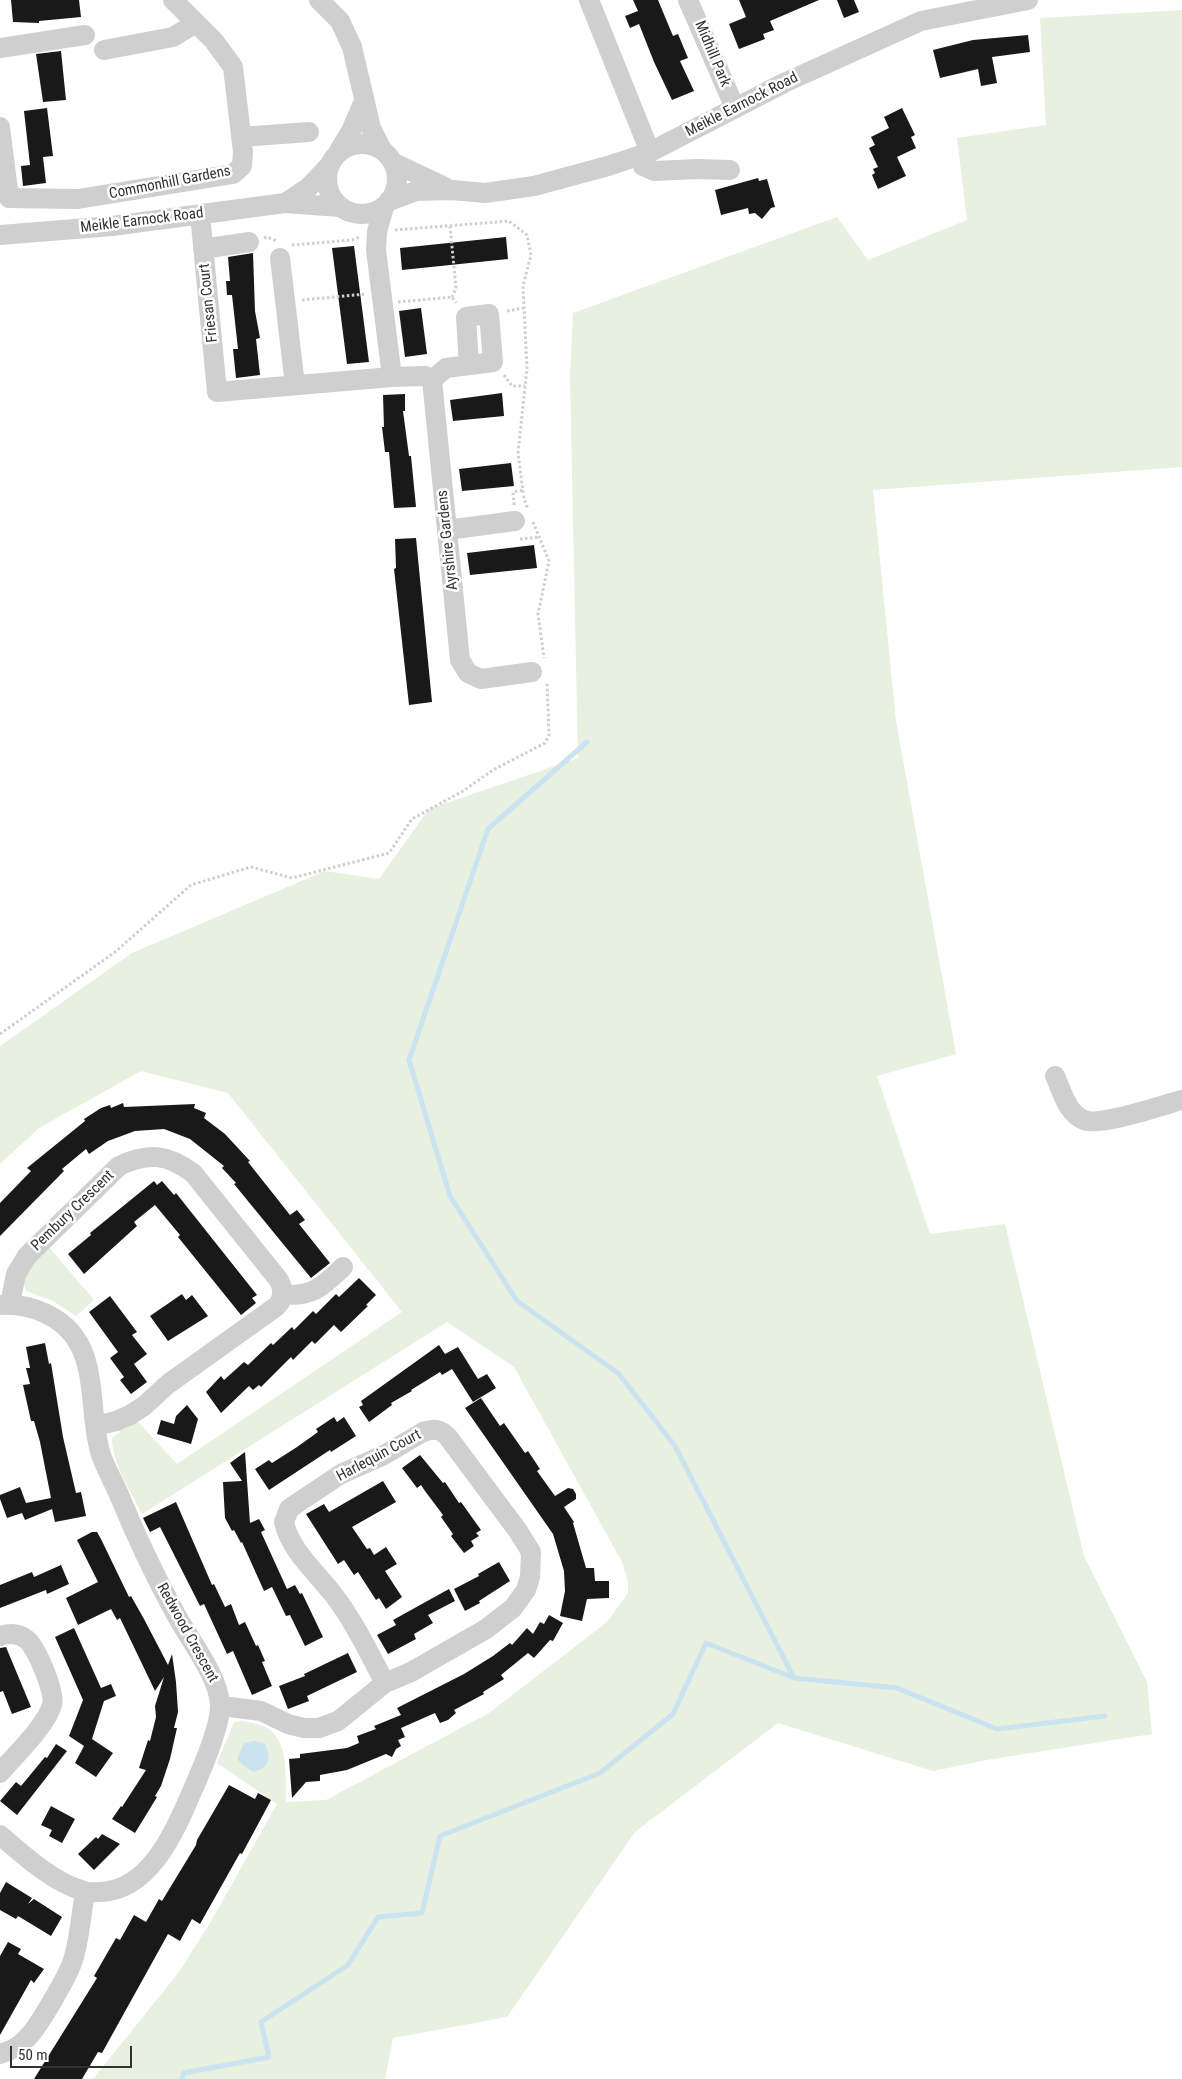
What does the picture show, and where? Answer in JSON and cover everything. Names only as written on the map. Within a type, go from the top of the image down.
[{"type":"street","name":"Commonhill Gardens","points":[[0,127],[9,198],[78,199],[233,174],[242,166],[243,152],[233,67],[214,41],[173,0]]},
{"type":"street","points":[[319,0],[340,21],[352,47],[361,78],[364,101],[371,128],[388,156],[398,179],[394,194],[387,204],[373,238],[392,377]]},
{"type":"street","points":[[589,0],[622,79],[647,153],[643,166],[654,171],[730,170]]},
{"type":"street","name":"Midhill Park","points":[[688,0],[735,108]]},
{"type":"street","name":"Meikle Earnock Road","points":[[387,204],[416,191],[452,190],[485,193],[534,186],[647,153],[784,83],[921,21],[1028,0]]},
{"type":"street","points":[[104,50],[173,37],[196,23]]},
{"type":"street","points":[[0,48],[85,35]]},
{"type":"street","name":"Meikle Earnock Road","points":[[284,203],[309,187],[334,159],[351,131],[364,101]]},
{"type":"street","points":[[241,137],[309,132]]},
{"type":"street","points":[[373,238],[347,210],[329,195],[326,179],[334,159],[353,144],[369,144],[388,156]]},
{"type":"street","name":"Meikle Earnock Road","points":[[388,156],[437,184],[452,190]]},
{"type":"street","name":"Meikle Earnock Road","points":[[0,235],[112,226],[284,203],[347,210]]},
{"type":"street","points":[[347,210],[370,214],[387,204]]},
{"type":"street","name":"Friesan Court","points":[[200,214],[217,392],[295,385]]},
{"type":"street","points":[[203,249],[249,242]]},
{"type":"street","points":[[283,249],[286,302],[295,385],[392,377],[425,376],[432,380],[446,368],[493,362],[489,314],[466,317],[469,365]]},
{"type":"street","name":"Ayrshire Gardens","points":[[432,380],[460,660],[468,672],[481,678],[541,669]]},
{"type":"street","points":[[447,530],[515,521]]},
{"type":"street","points":[[1055,1076],[1070,1109],[1084,1120],[1101,1122],[1182,1100]]},
{"type":"street","name":"Pembury Crescent","points":[[5,1305],[16,1274],[27,1256],[119,1166],[134,1159],[152,1156],[179,1163],[193,1173],[278,1279],[281,1284],[282,1294]]},
{"type":"street","points":[[96,1426],[116,1421],[144,1406],[168,1384],[276,1306],[281,1301],[282,1294],[293,1296],[313,1292],[343,1267]]},
{"type":"street","name":"Redwood Crescent","points":[[0,1835],[23,1855],[64,1883],[85,1892],[110,1892],[132,1883],[150,1866],[187,1804],[214,1735],[220,1706],[214,1680],[161,1588],[101,1454],[85,1359],[79,1343],[70,1331],[42,1312],[5,1305]]},
{"type":"street","name":"Harlequin Court","points":[[220,1706],[262,1711],[288,1724],[304,1728],[319,1728],[338,1721],[385,1683],[411,1672],[456,1647],[503,1617],[520,1601],[530,1577],[531,1552],[526,1542],[448,1437],[437,1430],[430,1429],[423,1432],[384,1455],[341,1474],[289,1509],[284,1522],[285,1529],[312,1571],[333,1593],[352,1621],[385,1683]]},
{"type":"street","points":[[0,1636],[8,1633],[16,1634],[25,1638],[31,1644],[51,1687],[54,1701],[43,1723],[0,1773]]},
{"type":"street","points":[[0,2054],[10,2052],[22,2044],[33,2032],[70,1968],[74,1956],[85,1892]]},
{"type":"path","points":[[0,1034],[115,952],[191,885],[251,867],[292,878],[388,853],[412,819],[463,791],[492,770],[545,744],[549,735],[541,669],[538,614],[549,562],[524,499],[518,453],[527,368],[523,286],[531,255],[527,235],[509,221],[450,226],[283,249],[267,237],[249,242]]},
{"type":"path","points":[[450,226],[456,288],[452,297]]},
{"type":"path","points":[[286,302],[452,297]]},
{"type":"path","points":[[452,297],[466,317]]},
{"type":"path","points":[[493,362],[512,386],[525,386]]},
{"type":"green space","points":[[1182,10],[1182,467],[873,490],[896,721],[956,1054],[877,1076],[930,1234],[1005,1224],[1084,1556],[1147,1682],[1152,1734],[992,1759],[933,1771],[778,1723],[635,1832],[507,2017],[393,2038],[385,2079],[93,2079],[179,1972],[210,1923],[277,1804],[217,1763],[234,1722],[243,1721],[257,1724],[268,1729],[276,1736],[284,1756],[286,1802],[326,1800],[489,1713],[607,1622],[628,1593],[628,1581],[622,1562],[514,1367],[447,1322],[142,1514],[115,1458],[112,1438],[120,1432],[119,1427],[136,1420],[177,1464],[402,1312],[228,1093],[141,1071],[39,1128],[0,1164],[0,1046],[132,953],[325,871],[379,879],[429,809],[578,758],[570,376],[573,313],[837,217],[868,260],[967,220],[957,138],[1046,125],[1040,18]]},
{"type":"green space","points":[[48,1246],[94,1300],[76,1316],[53,1301],[26,1291],[24,1278],[26,1272]]},
{"type":"water","points":[[255,1741],[265,1744],[268,1761],[266,1765],[254,1772],[237,1759],[244,1743]]},
{"type":"building","points":[[11,0],[79,0],[81,17],[39,21],[39,23],[13,22]]},
{"type":"building","points":[[633,0],[658,0],[673,36],[678,34],[688,58],[680,61],[694,91],[672,100],[639,24],[630,28],[625,16],[638,11]]},
{"type":"building","points":[[739,0],[819,0],[770,21],[774,30],[763,34],[765,39],[739,49],[729,24],[746,17]]},
{"type":"building","points":[[837,0],[854,0],[859,12],[844,18]]},
{"type":"building","points":[[1028,35],[1030,52],[992,57],[997,83],[981,86],[978,69],[940,78],[933,50],[973,40]]},
{"type":"building","points":[[61,51],[66,100],[43,102],[36,54]]},
{"type":"building","points":[[47,108],[53,156],[43,157],[46,183],[23,186],[21,166],[30,165],[24,111]]},
{"type":"building","points":[[902,108],[915,135],[911,137],[916,148],[897,157],[906,176],[878,189],[872,175],[875,173],[873,169],[878,167],[869,148],[875,145],[871,137],[889,128],[884,117]]},
{"type":"building","points":[[758,178],[759,181],[767,179],[775,207],[771,208],[762,219],[755,213],[749,214],[748,208],[721,215],[715,190]]},
{"type":"building","points":[[506,237],[508,259],[402,270],[400,248]]},
{"type":"building","points":[[354,246],[369,362],[347,364],[332,248]]},
{"type":"building","points":[[253,253],[255,311],[260,338],[256,339],[260,375],[236,378],[233,349],[238,349],[232,295],[227,295],[226,281],[230,281],[228,257]]},
{"type":"building","points":[[421,308],[427,354],[405,357],[399,311]]},
{"type":"building","points":[[502,393],[504,416],[453,421],[450,400]]},
{"type":"building","points":[[405,394],[405,411],[403,411],[409,456],[411,456],[416,507],[394,508],[389,452],[385,452],[382,427],[384,427],[383,395]]},
{"type":"building","points":[[511,463],[514,486],[462,491],[459,469]]},
{"type":"building","points":[[416,538],[432,702],[409,705],[394,569],[396,568],[395,539]]},
{"type":"building","points":[[534,545],[537,568],[470,575],[467,553]]},
{"type":"building","points":[[123,1103],[124,1107],[195,1104],[194,1108],[206,1113],[204,1118],[225,1134],[250,1161],[248,1162],[290,1215],[297,1210],[305,1220],[299,1224],[330,1263],[311,1278],[234,1184],[236,1183],[222,1168],[224,1166],[190,1139],[164,1129],[135,1131],[108,1141],[89,1154],[86,1149],[62,1169],[64,1171],[0,1236],[0,1203],[31,1171],[27,1168],[85,1121],[84,1119],[101,1108],[110,1105],[111,1108]]},
{"type":"building","points":[[154,1181],[157,1185],[162,1181],[174,1195],[176,1193],[257,1295],[252,1298],[256,1303],[241,1315],[178,1237],[180,1235],[155,1205],[134,1222],[137,1226],[84,1274],[68,1254],[91,1235],[90,1233]]},
{"type":"building","points":[[359,1278],[376,1295],[366,1305],[368,1306],[341,1332],[334,1325],[315,1344],[312,1341],[293,1360],[291,1357],[261,1387],[259,1385],[253,1390],[249,1386],[221,1413],[206,1392],[221,1376],[224,1380],[244,1362],[248,1365],[271,1343],[273,1345],[292,1327],[294,1330],[313,1311],[316,1314],[336,1294],[339,1297]]},
{"type":"building","points":[[182,1294],[186,1300],[192,1295],[208,1316],[168,1341],[150,1316]]},
{"type":"building","points":[[110,1296],[137,1332],[132,1335],[147,1354],[134,1364],[147,1382],[131,1394],[120,1380],[124,1377],[110,1358],[118,1352],[89,1312]]},
{"type":"building","points":[[45,1343],[49,1364],[51,1363],[63,1437],[76,1493],[81,1492],[86,1516],[55,1522],[52,1509],[25,1520],[22,1513],[7,1518],[0,1499],[0,1495],[20,1487],[26,1503],[51,1498],[40,1442],[34,1421],[31,1421],[23,1385],[30,1384],[26,1368],[30,1368],[26,1347]]},
{"type":"building","points":[[439,1345],[445,1354],[458,1347],[478,1379],[487,1374],[496,1388],[473,1402],[452,1369],[442,1375],[440,1372],[391,1403],[392,1405],[369,1422],[359,1407],[363,1405],[361,1401]]},
{"type":"building","points":[[481,1398],[500,1426],[504,1423],[525,1453],[528,1451],[540,1469],[537,1471],[555,1496],[568,1488],[573,1489],[576,1494],[576,1499],[564,1507],[574,1522],[586,1568],[594,1568],[595,1581],[609,1581],[609,1598],[587,1599],[582,1621],[560,1616],[565,1591],[564,1571],[553,1534],[465,1408]]},
{"type":"building","points":[[187,1405],[198,1419],[191,1444],[157,1434],[161,1420],[174,1424],[176,1416]]},
{"type":"building","points":[[334,1417],[337,1422],[344,1417],[356,1436],[331,1452],[330,1450],[269,1490],[255,1469],[269,1460],[272,1463],[297,1447],[318,1432],[316,1429]]},
{"type":"building","points":[[245,1452],[250,1523],[259,1519],[265,1530],[261,1532],[287,1589],[295,1585],[300,1594],[302,1593],[323,1637],[305,1646],[290,1615],[286,1616],[272,1587],[264,1591],[242,1542],[234,1530],[232,1531],[225,1518],[223,1482],[242,1481],[230,1463]]},
{"type":"building","points":[[420,1455],[443,1483],[445,1482],[481,1530],[476,1533],[479,1536],[471,1541],[474,1546],[464,1553],[451,1536],[453,1534],[441,1517],[443,1515],[421,1485],[417,1488],[402,1468]]},
{"type":"building","points":[[383,1481],[396,1502],[352,1527],[367,1549],[370,1548],[374,1555],[386,1547],[397,1564],[385,1571],[402,1597],[386,1609],[379,1598],[376,1600],[358,1572],[354,1575],[344,1560],[338,1564],[306,1514],[324,1504],[329,1512]]},
{"type":"building","points":[[176,1502],[212,1585],[214,1584],[225,1607],[231,1604],[239,1625],[245,1622],[256,1646],[258,1645],[265,1661],[262,1662],[272,1686],[252,1695],[233,1651],[227,1654],[204,1604],[200,1606],[160,1527],[150,1532],[143,1518]]},
{"type":"building","points":[[92,1532],[97,1532],[101,1539],[129,1597],[131,1596],[168,1665],[172,1654],[176,1682],[178,1712],[174,1728],[177,1728],[170,1759],[161,1786],[155,1796],[157,1797],[135,1833],[112,1819],[146,1770],[139,1768],[148,1740],[150,1741],[156,1717],[155,1706],[164,1677],[155,1691],[120,1618],[117,1620],[111,1609],[78,1625],[66,1598],[98,1582],[77,1540]]},
{"type":"building","points":[[499,1562],[510,1581],[479,1601],[480,1603],[465,1611],[454,1589],[479,1576],[478,1574]]},
{"type":"building","points":[[61,1565],[69,1584],[47,1594],[46,1590],[0,1608],[0,1585],[32,1572],[34,1577]]},
{"type":"building","points":[[449,1589],[455,1601],[428,1615],[433,1623],[414,1634],[416,1639],[388,1654],[377,1635],[396,1625],[393,1620]]},
{"type":"building","points":[[549,1615],[563,1623],[553,1641],[550,1640],[534,1658],[528,1653],[501,1675],[504,1679],[483,1692],[484,1694],[454,1710],[456,1713],[448,1720],[440,1723],[435,1713],[401,1728],[405,1737],[398,1740],[401,1746],[396,1749],[392,1757],[386,1754],[347,1770],[320,1775],[320,1781],[306,1782],[292,1798],[289,1759],[300,1758],[300,1754],[347,1748],[359,1743],[357,1736],[376,1729],[374,1726],[401,1715],[397,1708],[464,1674],[510,1643],[512,1645],[527,1628],[533,1634],[540,1622],[544,1624]]},
{"type":"building","points":[[74,1628],[101,1688],[111,1684],[116,1696],[104,1701],[92,1739],[113,1753],[96,1777],[75,1763],[84,1746],[69,1736],[83,1700],[55,1637]]},
{"type":"building","points":[[6,1647],[31,1707],[12,1714],[3,1691],[0,1692],[0,1648]]},
{"type":"building","points":[[348,1653],[357,1672],[307,1696],[309,1701],[288,1709],[279,1686],[305,1676],[304,1674]]},
{"type":"building","points":[[56,1744],[67,1751],[17,1815],[0,1801],[16,1782],[21,1786],[45,1757],[47,1758]]},
{"type":"building","points":[[229,1785],[255,1799],[258,1793],[271,1800],[242,1854],[240,1853],[200,1924],[192,1919],[180,1941],[168,1934],[102,2053],[98,2052],[82,2079],[34,2079],[97,1978],[94,1976],[116,1938],[120,1940],[134,1915],[146,1922],[159,1899],[162,1901]]},
{"type":"building","points":[[51,1806],[75,1819],[62,1843],[49,1836],[52,1830],[41,1825]]},
{"type":"building","points":[[102,1834],[120,1844],[94,1870],[78,1854],[96,1837],[98,1839]]},
{"type":"building","points":[[6,1882],[32,1898],[28,1904],[34,1899],[62,1917],[51,1936],[18,1916],[16,1919],[0,1910],[0,1893]]},
{"type":"building","points":[[8,1942],[21,1949],[18,1954],[44,1969],[34,1983],[31,1980],[0,2035],[0,1956]]},
{"type":"waterway","points":[[182,2079],[184,2073],[269,2057],[261,2022],[348,1965],[378,1917],[422,1913],[440,1836],[600,1773],[673,1714],[706,1643],[794,1678],[675,1446],[619,1374],[517,1301],[450,1196],[409,1060],[488,829],[587,742]]},
{"type":"waterway","points":[[794,1678],[897,1688],[997,1729],[1105,1716]]}]
